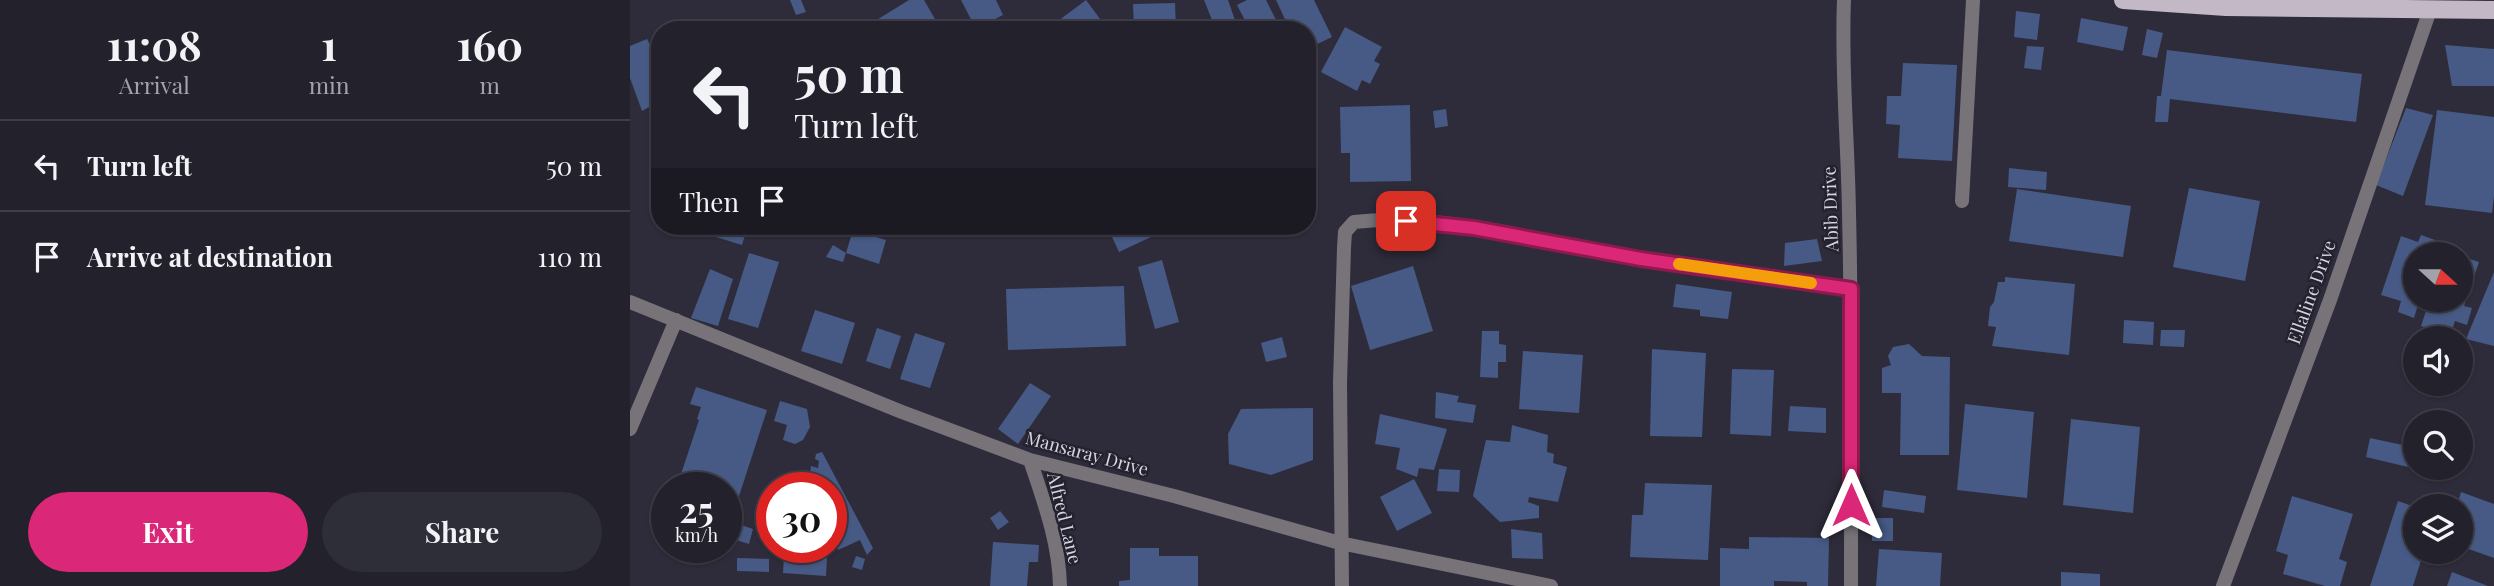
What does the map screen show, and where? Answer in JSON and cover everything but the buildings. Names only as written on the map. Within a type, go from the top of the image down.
[{"type":"main road","points":[[2123,0],[2226,7],[2364,4],[2430,10],[2494,10]]},
{"type":"street","name":"Abib Drive","points":[[1844,0],[1843,90],[1849,179],[1851,289],[1851,586]]},
{"type":"street","points":[[1962,201],[1973,0]]},
{"type":"street","name":"Ellaline Drive","points":[[2223,586],[2330,300],[2430,10]]},
{"type":"street","points":[[1342,586],[1340,383],[1344,248],[1345,232],[1354,222],[1384,219],[1474,228],[1641,259],[1851,289]]},
{"type":"street","name":"Mansaray Drive","points":[[630,302],[902,412],[1030,460],[1174,496],[1340,543],[1551,586]]},
{"type":"street","points":[[630,429],[676,320]]},
{"type":"street","name":"Alfred Lane","points":[[1030,460],[1051,522],[1058,553],[1060,586]]},
{"type":"slow traffic","points":[[1679,264],[1811,283]]},
{"type":"route","points":[[1406,221],[1474,228],[1641,259],[1851,289],[1851,505]]}]
